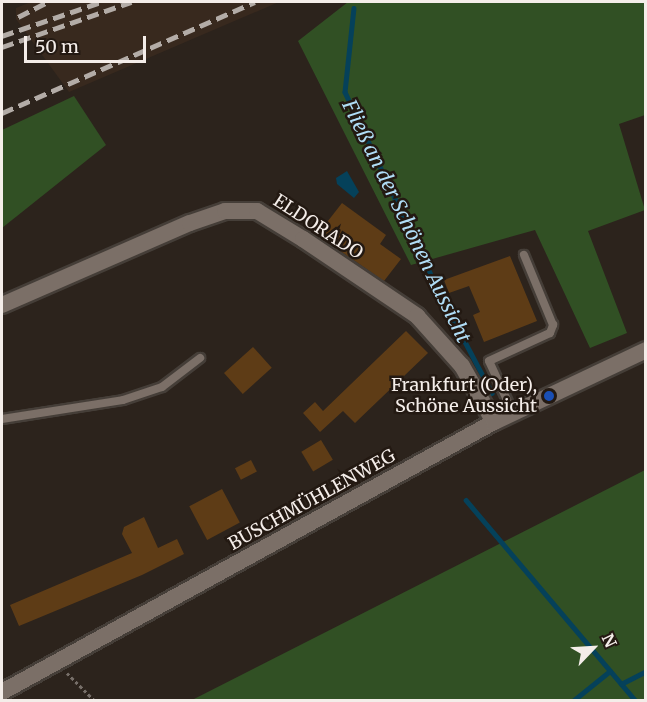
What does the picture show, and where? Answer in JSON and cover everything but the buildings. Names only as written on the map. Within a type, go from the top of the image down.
[{"type":"street","name":"ELDORADO","points":[[2,305],[190,223],[225,211],[257,211],[303,239],[417,316],[462,366],[494,422]]},
{"type":"street","name":"BUSCHMÜHLENWEG","points":[[2,692],[494,422],[645,350]]},
{"type":"lane","points":[[513,413],[489,361],[550,333],[553,325],[524,255]]},
{"type":"lane","points":[[2,419],[123,400],[162,387],[200,358]]},
{"type":"path","points":[[57,663],[94,700]]},
{"type":"shaded area","points":[[31,2],[279,2],[69,92],[16,19],[16,8]]},
{"type":"green space","points":[[348,2],[645,2],[645,115],[619,124],[645,210],[588,231],[627,333],[590,348],[535,230],[411,265],[298,41]]},
{"type":"green space","points":[[74,96],[106,145],[2,228],[2,130]]},
{"type":"green space","points":[[645,470],[645,700],[192,700]]},
{"type":"water","points":[[347,171],[359,192],[354,198],[337,184],[336,178]]},
{"type":"waterway","name":"Fließ an der Schönen Aussicht","points":[[354,8],[345,92],[443,300],[492,393]]},
{"type":"waterway","points":[[466,500],[635,700]]},
{"type":"waterway","points":[[574,700],[610,671]]},
{"type":"waterway","points":[[621,684],[646,671]]},
{"type":"railway","points":[[18,17],[47,2]]},
{"type":"railway","points":[[2,36],[101,2]]},
{"type":"railway","points":[[2,47],[131,2]]},
{"type":"railway","points":[[2,113],[255,2]]},
{"type":"place","name":"Frankfurt (Oder), Schöne Aussicht","points":[[549,396]]}]
